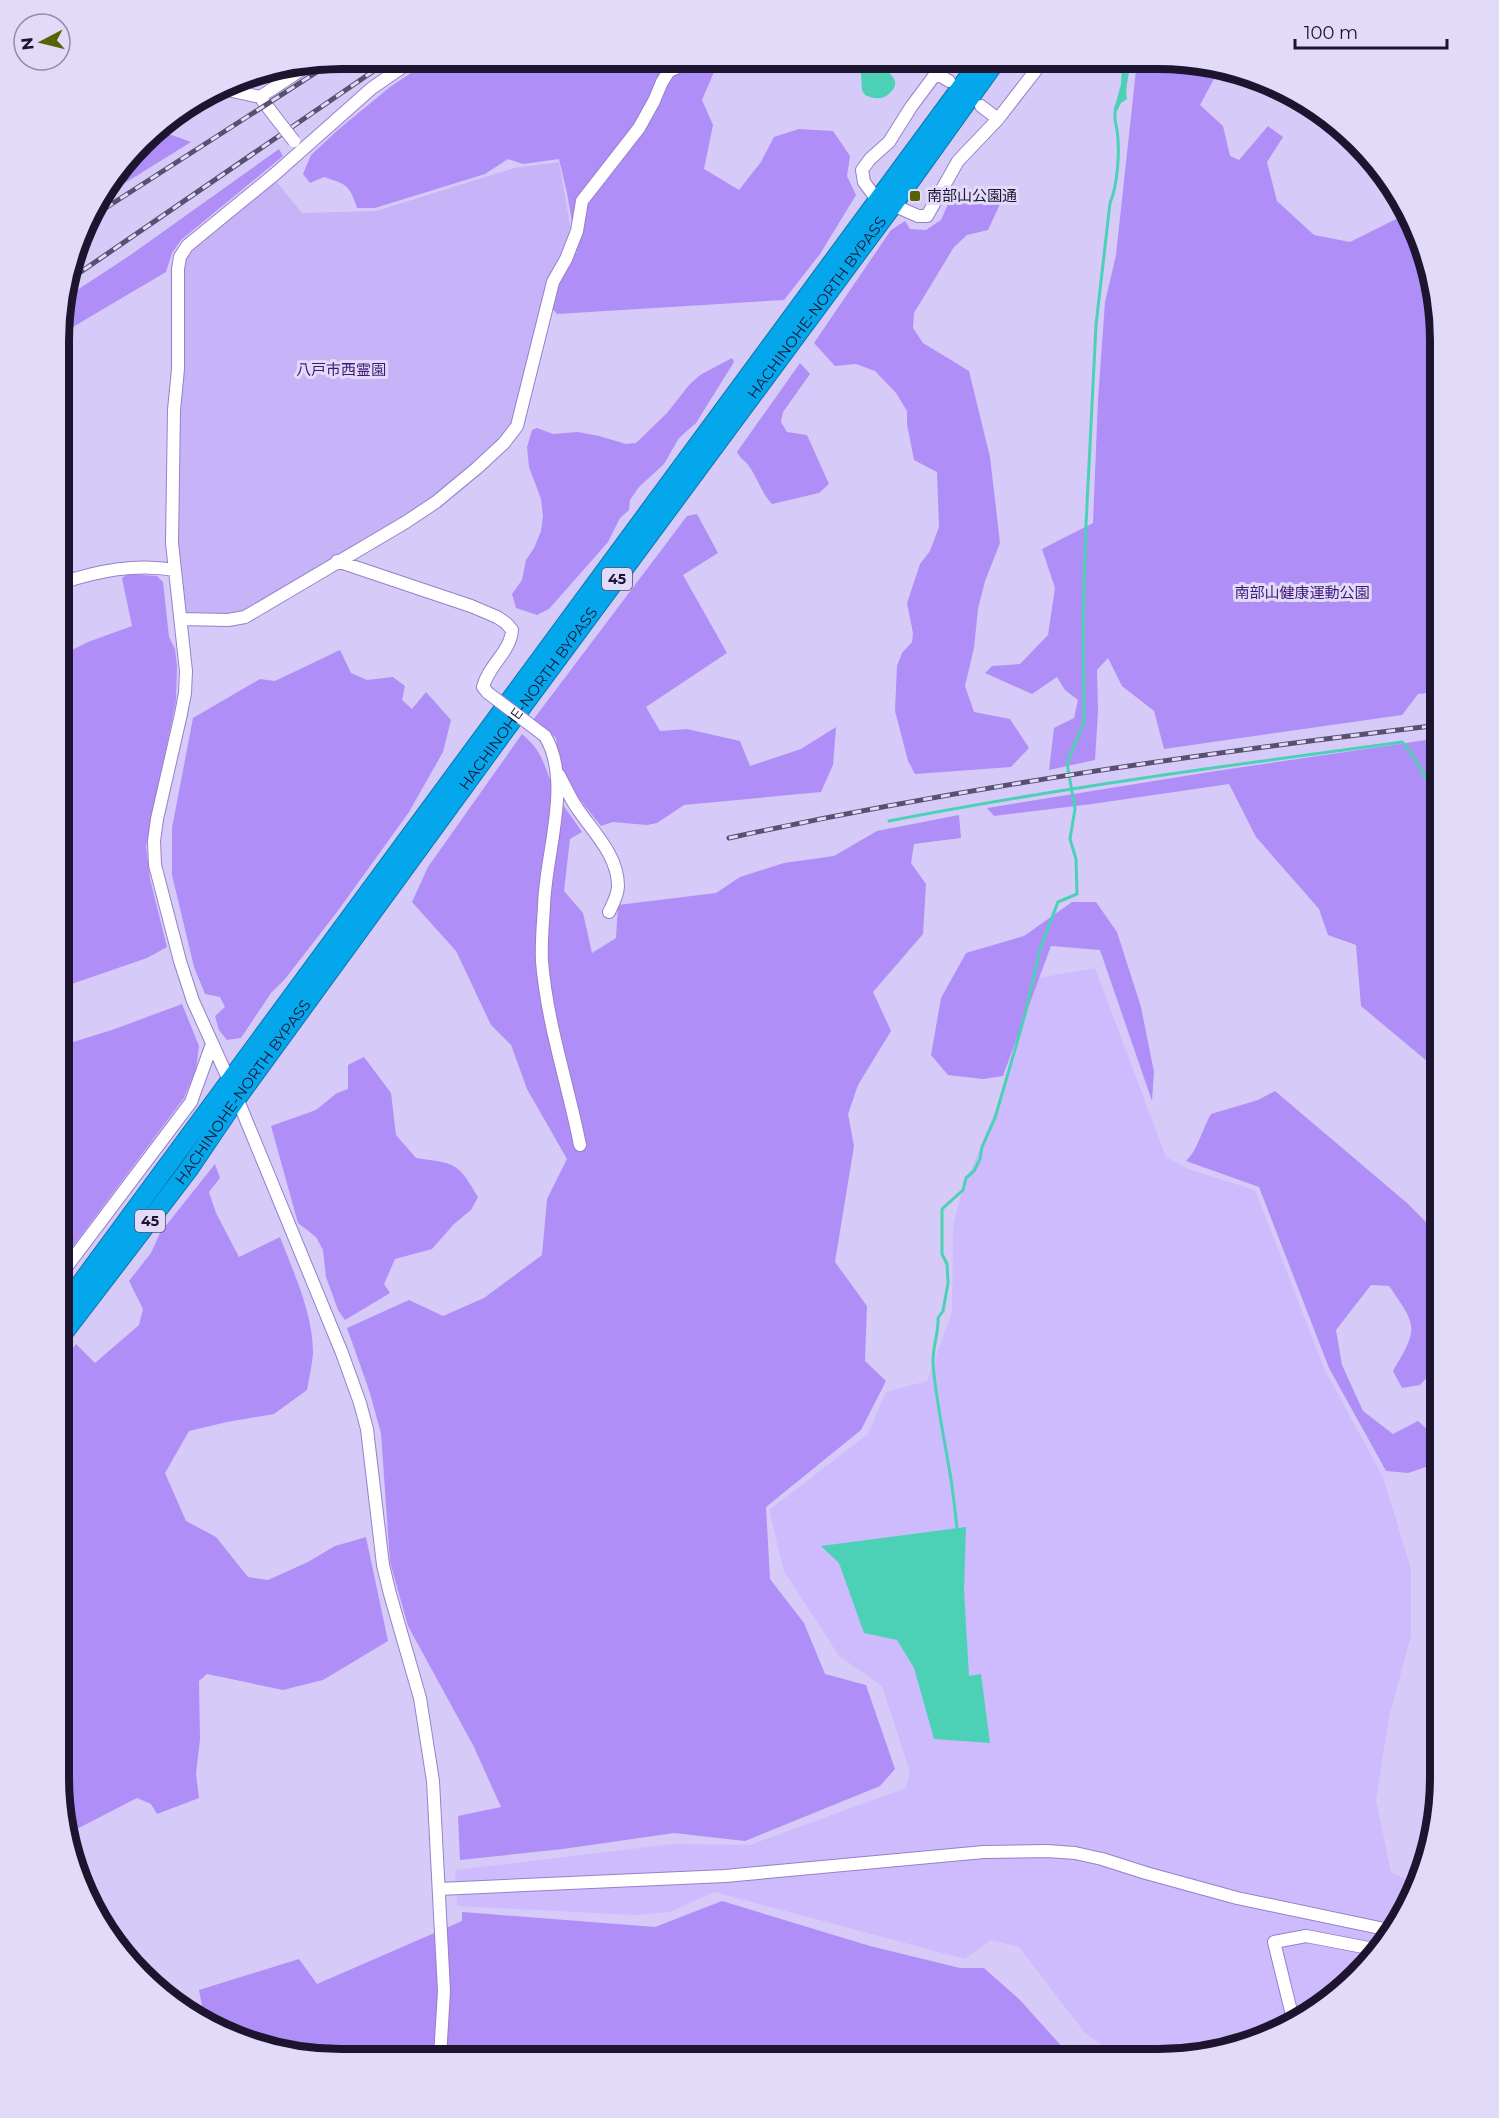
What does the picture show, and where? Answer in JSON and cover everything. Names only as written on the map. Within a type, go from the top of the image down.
[{"type":"highway","name":"HACHINOHE-NORTH BYPASS","points":[[886,203],[975,69]]},
{"type":"highway","name":"HACHINOHE-NORTH BYPASS","points":[[69,1300],[234,1090],[886,203],[990,69]]},
{"type":"highway","name":"HACHINOHE-NORTH BYPASS","points":[[69,1326],[189,1169],[234,1090]]},
{"type":"street","points":[[400,69],[298,145],[187,246],[180,257],[177,287],[178,369],[174,410],[172,543],[186,671],[185,693],[154,841],[155,865],[183,973],[234,1090],[360,1403],[367,1430],[383,1565],[420,1698],[429,1744],[444,1991],[441,2049]]},
{"type":"street","points":[[181,619],[228,620],[245,617],[436,502],[514,433],[523,406],[553,282],[566,259],[577,231],[582,201],[639,128],[662,82],[669,71],[674,69]]},
{"type":"street","points":[[939,69],[889,142],[870,159],[862,170],[864,182],[886,203],[918,216],[927,216],[958,161],[998,119],[1037,69]]},
{"type":"street","points":[[260,97],[297,72]]},
{"type":"street","points":[[936,73],[949,81]]},
{"type":"street","points":[[234,91],[260,97],[298,145]]},
{"type":"street","points":[[981,106],[998,119]]},
{"type":"street","points":[[337,561],[471,606],[506,623],[512,630],[512,638],[485,678],[483,687],[545,736],[554,754],[558,783],[544,902],[542,960],[548,1009],[580,1145]]},
{"type":"street","points":[[69,580],[97,572],[137,567],[175,570]]},
{"type":"street","points":[[556,768],[576,808],[604,845],[612,862],[618,884],[609,912]]},
{"type":"street","points":[[69,1264],[190,1102],[212,1044]]},
{"type":"street","points":[[439,1888],[725,1876],[984,1852],[1047,1851],[1075,1853],[1102,1859],[1146,1874],[1237,1898],[1383,1929]]},
{"type":"street","points":[[1292,2014],[1274,1942],[1306,1936],[1369,1948]]},
{"type":"shaded area","points":[[864,69],[886,69],[895,81],[893,90],[882,98],[865,95],[862,90],[861,73]]},
{"type":"shaded area","points":[[1122,69],[1129,69],[1127,99],[1121,103],[1117,111],[1114,110],[1121,84]]},
{"type":"shaded area","points":[[1095,968],[1166,1157],[1188,1169],[1255,1190],[1325,1370],[1383,1477],[1411,1569],[1411,1636],[1389,1717],[1376,1800],[1391,1872],[1409,1881],[1394,1913],[1374,1943],[1350,1969],[1324,1993],[1278,2021],[1245,2035],[1193,2047],[1108,2049],[1085,2033],[1019,1947],[991,1940],[965,1959],[714,1892],[670,1912],[635,1915],[457,1906],[455,1870],[673,1844],[750,1845],[906,1788],[910,1772],[882,1686],[839,1656],[784,1571],[769,1510],[868,1434],[886,1392],[927,1381],[952,1312],[953,1226],[962,1191],[1000,1099],[1033,979]]},
{"type":"shaded area","points":[[966,1527],[964,1590],[969,1676],[981,1674],[990,1743],[934,1739],[914,1668],[897,1640],[864,1633],[839,1563],[821,1546]]},
{"type":"green space","points":[[417,69],[721,69],[714,72],[702,100],[713,125],[704,169],[739,190],[761,162],[774,137],[799,129],[833,131],[850,156],[847,176],[856,195],[820,254],[784,300],[557,314],[550,306],[558,281],[577,251],[559,159],[523,164],[508,159],[485,174],[375,208],[357,208],[346,186],[324,177],[310,183],[303,174],[311,155],[390,87]]},
{"type":"green space","name":"南部山健康運動公園","points":[[1136,69],[1193,71],[1220,76],[1215,77],[1200,105],[1223,126],[1230,156],[1239,160],[1268,126],[1283,137],[1267,162],[1277,201],[1314,235],[1350,242],[1398,218],[1399,215],[1421,271],[1428,306],[1430,341],[1430,693],[1418,694],[1402,715],[1164,749],[1154,711],[1122,686],[1108,658],[1097,670],[1098,712],[1095,760],[1049,770],[1054,728],[1074,718],[1078,700],[1065,690],[1057,677],[1032,694],[985,673],[992,666],[1020,664],[1048,635],[1055,588],[1042,549],[1093,523],[1105,302],[1116,255]]},
{"type":"green space","points":[[278,76],[263,83],[249,85]]},
{"type":"green space","points":[[166,133],[191,142],[116,189],[125,175]]},
{"type":"green space","points":[[279,149],[283,156],[181,240],[172,253],[166,272],[70,329],[73,293],[129,256]]},
{"type":"green space","name":"八戸市西霊園","points":[[559,162],[572,236],[513,430],[436,498],[241,615],[186,616],[178,543],[178,483],[184,345],[183,274],[188,253],[275,180],[302,213],[376,211],[514,168]]},
{"type":"green space","points":[[994,186],[1001,202],[988,230],[967,235],[954,247],[914,313],[913,328],[923,343],[969,371],[990,457],[1000,543],[985,581],[978,609],[974,648],[965,686],[974,712],[1010,719],[1029,748],[1011,767],[915,774],[908,761],[895,711],[897,666],[902,653],[912,642],[913,633],[907,603],[920,564],[930,551],[939,527],[937,472],[914,460],[907,424],[907,411],[896,393],[875,371],[856,364],[835,366],[814,343],[891,230],[905,221],[910,229],[926,230],[941,220],[949,202],[966,190]]},
{"type":"green space","points":[[732,358],[734,362],[696,423],[679,438],[664,464],[639,487],[630,500],[629,510],[620,518],[608,542],[549,609],[537,615],[516,608],[512,594],[522,580],[526,560],[541,531],[543,516],[541,499],[529,467],[527,447],[532,430],[537,428],[553,434],[578,432],[626,444],[636,443],[667,413],[700,375]]},
{"type":"green space","points":[[800,363],[810,374],[783,412],[781,422],[787,432],[807,435],[829,484],[819,493],[772,504],[749,466],[737,452]]},
{"type":"green space","points":[[697,514],[718,553],[683,575],[727,653],[646,707],[660,731],[687,729],[740,741],[750,766],[801,749],[836,727],[833,765],[821,792],[684,805],[657,823],[647,825],[613,822],[601,826],[577,796],[560,769],[556,738],[533,720],[687,516]]},
{"type":"green space","points":[[128,574],[157,576],[163,582],[169,637],[175,649],[176,701],[146,846],[150,879],[167,947],[147,958],[69,985],[69,652],[132,626],[122,578]]},
{"type":"green space","points":[[340,650],[351,673],[367,680],[393,677],[405,686],[402,700],[412,709],[426,692],[451,720],[443,752],[409,812],[337,912],[285,979],[271,993],[241,1038],[227,1040],[219,1030],[215,1016],[225,1007],[220,997],[205,994],[194,967],[172,875],[172,828],[193,718],[260,679],[275,681]]},
{"type":"green space","points":[[522,734],[538,752],[556,793],[582,832],[570,839],[564,891],[583,913],[592,953],[616,938],[618,905],[716,893],[740,877],[784,863],[834,856],[877,831],[959,815],[961,838],[914,844],[911,863],[926,884],[923,934],[873,992],[891,1031],[858,1085],[848,1114],[854,1146],[835,1262],[867,1306],[865,1361],[886,1381],[861,1430],[766,1507],[770,1579],[804,1623],[825,1674],[866,1685],[895,1769],[880,1786],[745,1841],[674,1833],[563,1849],[460,1860],[458,1816],[501,1807],[474,1747],[408,1626],[390,1562],[381,1433],[369,1390],[347,1328],[409,1300],[443,1316],[484,1298],[542,1255],[547,1199],[567,1159],[527,1089],[511,1045],[491,1025],[456,951],[412,902],[428,867]]},
{"type":"green space","points":[[1430,739],[1430,1064],[1361,1006],[1356,945],[1328,935],[1319,909],[1256,837],[1229,784],[994,816],[987,808]]},
{"type":"green space","points":[[1072,902],[1096,902],[1117,932],[1141,1007],[1154,1072],[1152,1101],[1100,950],[1051,946],[1003,1076],[983,1079],[948,1075],[931,1055],[941,998],[966,953],[1024,936]]},
{"type":"green space","points":[[182,1004],[199,1046],[196,1069],[184,1098],[69,1252],[69,1040],[73,1042]]},
{"type":"green space","points":[[364,1057],[391,1093],[396,1135],[416,1158],[448,1163],[460,1170],[478,1197],[471,1210],[454,1224],[432,1249],[395,1259],[384,1284],[390,1293],[345,1320],[338,1310],[326,1277],[323,1250],[316,1237],[298,1223],[271,1126],[316,1110],[337,1093],[348,1089],[348,1065]]},
{"type":"green space","points":[[1275,1091],[1407,1203],[1430,1226],[1430,1374],[1420,1385],[1402,1388],[1393,1371],[1407,1345],[1411,1328],[1410,1320],[1389,1286],[1371,1285],[1336,1330],[1342,1365],[1363,1411],[1393,1434],[1418,1421],[1430,1432],[1430,1467],[1408,1473],[1386,1471],[1329,1368],[1259,1187],[1186,1161],[1194,1151],[1211,1114],[1258,1100]]},
{"type":"green space","points":[[215,1164],[220,1178],[209,1192],[216,1213],[239,1257],[280,1237],[302,1294],[312,1338],[313,1353],[307,1390],[274,1414],[189,1431],[165,1473],[186,1521],[216,1537],[248,1577],[268,1580],[308,1562],[335,1546],[366,1537],[388,1641],[323,1680],[283,1690],[207,1674],[199,1681],[200,1739],[196,1774],[199,1798],[157,1814],[151,1804],[137,1798],[74,1830],[69,1777],[69,1353],[76,1344],[95,1363],[139,1325],[143,1309],[129,1281],[151,1253],[160,1233]]},
{"type":"green space","points":[[722,1901],[870,1946],[960,1968],[984,1968],[1020,2000],[1064,2049],[341,2049],[306,2047],[254,2035],[205,2013],[199,1990],[299,1959],[317,1984],[462,1921],[462,1912],[655,1927]]},
{"type":"waterway","points":[[957,1528],[933,1364],[938,1318],[943,1311],[948,1283],[947,1264],[942,1254],[942,1209],[963,1190],[966,1178],[974,1171],[980,1159],[982,1147],[995,1118],[1025,1015],[1040,949],[1058,902],[1077,894],[1076,859],[1070,839],[1075,809],[1067,763],[1084,722],[1083,618],[1096,325],[1110,203],[1118,167],[1116,106]]},
{"type":"waterway","points":[[889,821],[1209,768],[1402,742],[1430,784]]},
{"type":"railway","points":[[77,274],[376,69]]},
{"type":"railway","points":[[103,210],[320,70]]},
{"type":"railway","points":[[729,838],[994,787],[1262,747],[1430,726]]},
{"type":"place","name":"南部山公園通","points":[[915,196]]}]
